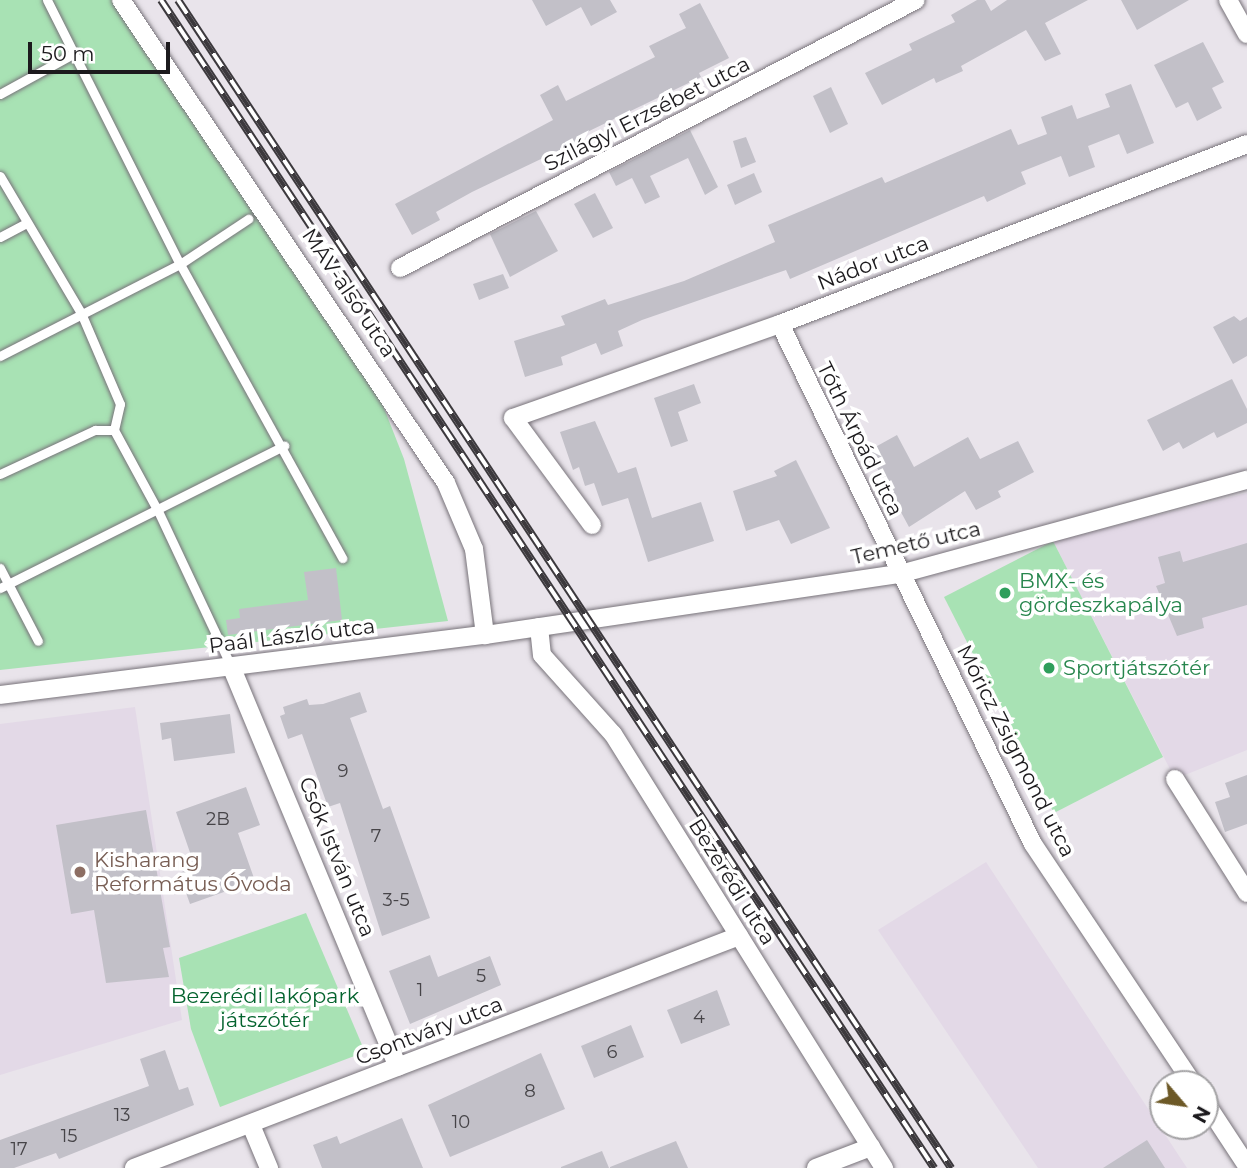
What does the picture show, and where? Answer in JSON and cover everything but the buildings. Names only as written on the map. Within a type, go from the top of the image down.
[{"type":"street","name":"MÁV-alsó utca","points":[[121,0],[446,483],[474,549],[485,635]]},
{"type":"street","name":"Szilágyi Erzsébet utca","points":[[400,268],[916,0]]},
{"type":"street","points":[[1228,0],[1247,34]]},
{"type":"street","name":"Nádor utca","points":[[592,525],[513,418],[779,324],[1247,144]]},
{"type":"street","name":"Tóth Árpád utca","points":[[779,324],[900,574]]},
{"type":"street","name":"Temető utca","points":[[589,618],[900,574],[1247,480]]},
{"type":"street","name":"Móricz Zsigmond utca","points":[[900,574],[1033,844],[1184,1070]]},
{"type":"street","name":"Paál László utca","points":[[0,695],[485,635],[589,618]]},
{"type":"street","name":"Bezerédi utca","points":[[539,627],[542,655],[613,734],[884,1168]]},
{"type":"street","name":"Csók István utca","points":[[231,666],[398,1067]]},
{"type":"street","points":[[1175,779],[1247,893]]},
{"type":"street","name":"Csontváry utca","points":[[134,1168],[739,936]]},
{"type":"street","points":[[1219,1123],[1247,1166]]},
{"type":"street","points":[[251,1125],[268,1168]]},
{"type":"street","points":[[816,1168],[871,1147]]},
{"type":"lane","points":[[47,0],[71,55],[180,264],[284,446],[342,558]]},
{"type":"lane","points":[[0,94],[71,55]]},
{"type":"lane","points":[[0,176],[81,313],[120,404],[114,430],[158,511],[231,666]]},
{"type":"lane","points":[[0,356],[180,264],[248,219]]},
{"type":"lane","points":[[0,237],[26,223]]},
{"type":"lane","points":[[0,474],[95,430],[114,430]]},
{"type":"lane","points":[[4,586],[284,446]]},
{"type":"lane","points":[[0,568],[4,586],[38,641]]},
{"type":"shaded area","points":[[1247,493],[1247,750],[1175,779],[1053,541]]},
{"type":"shaded area","name":"Kisharang Református Óvoda","points":[[135,707],[182,1020],[0,1075],[0,724]]},
{"type":"shaded area","points":[[986,862],[1149,1110],[1149,1140],[1169,1140],[1187,1168],[1038,1168],[878,930]]},
{"type":"green space","points":[[0,0],[116,0],[356,337],[404,459],[448,621],[0,670]]},
{"type":"green space","name":"Sportjátszótér","points":[[1053,541],[1163,757],[1054,813],[944,597]]},
{"type":"green space","name":"Bezerédi lakópark játszótér","points":[[306,913],[365,1052],[220,1107],[191,1029],[179,958]]},
{"type":"railway","points":[[161,0],[934,1168]]},
{"type":"railway","points":[[178,0],[951,1168]]},
{"type":"place","name":"BMX- és gördeszkapálya","points":[[1005,593]]},
{"type":"place","name":"Sportjátszótér","points":[[1049,668]]},
{"type":"place","name":"Kisharang Református Óvoda","points":[[80,872]]}]
